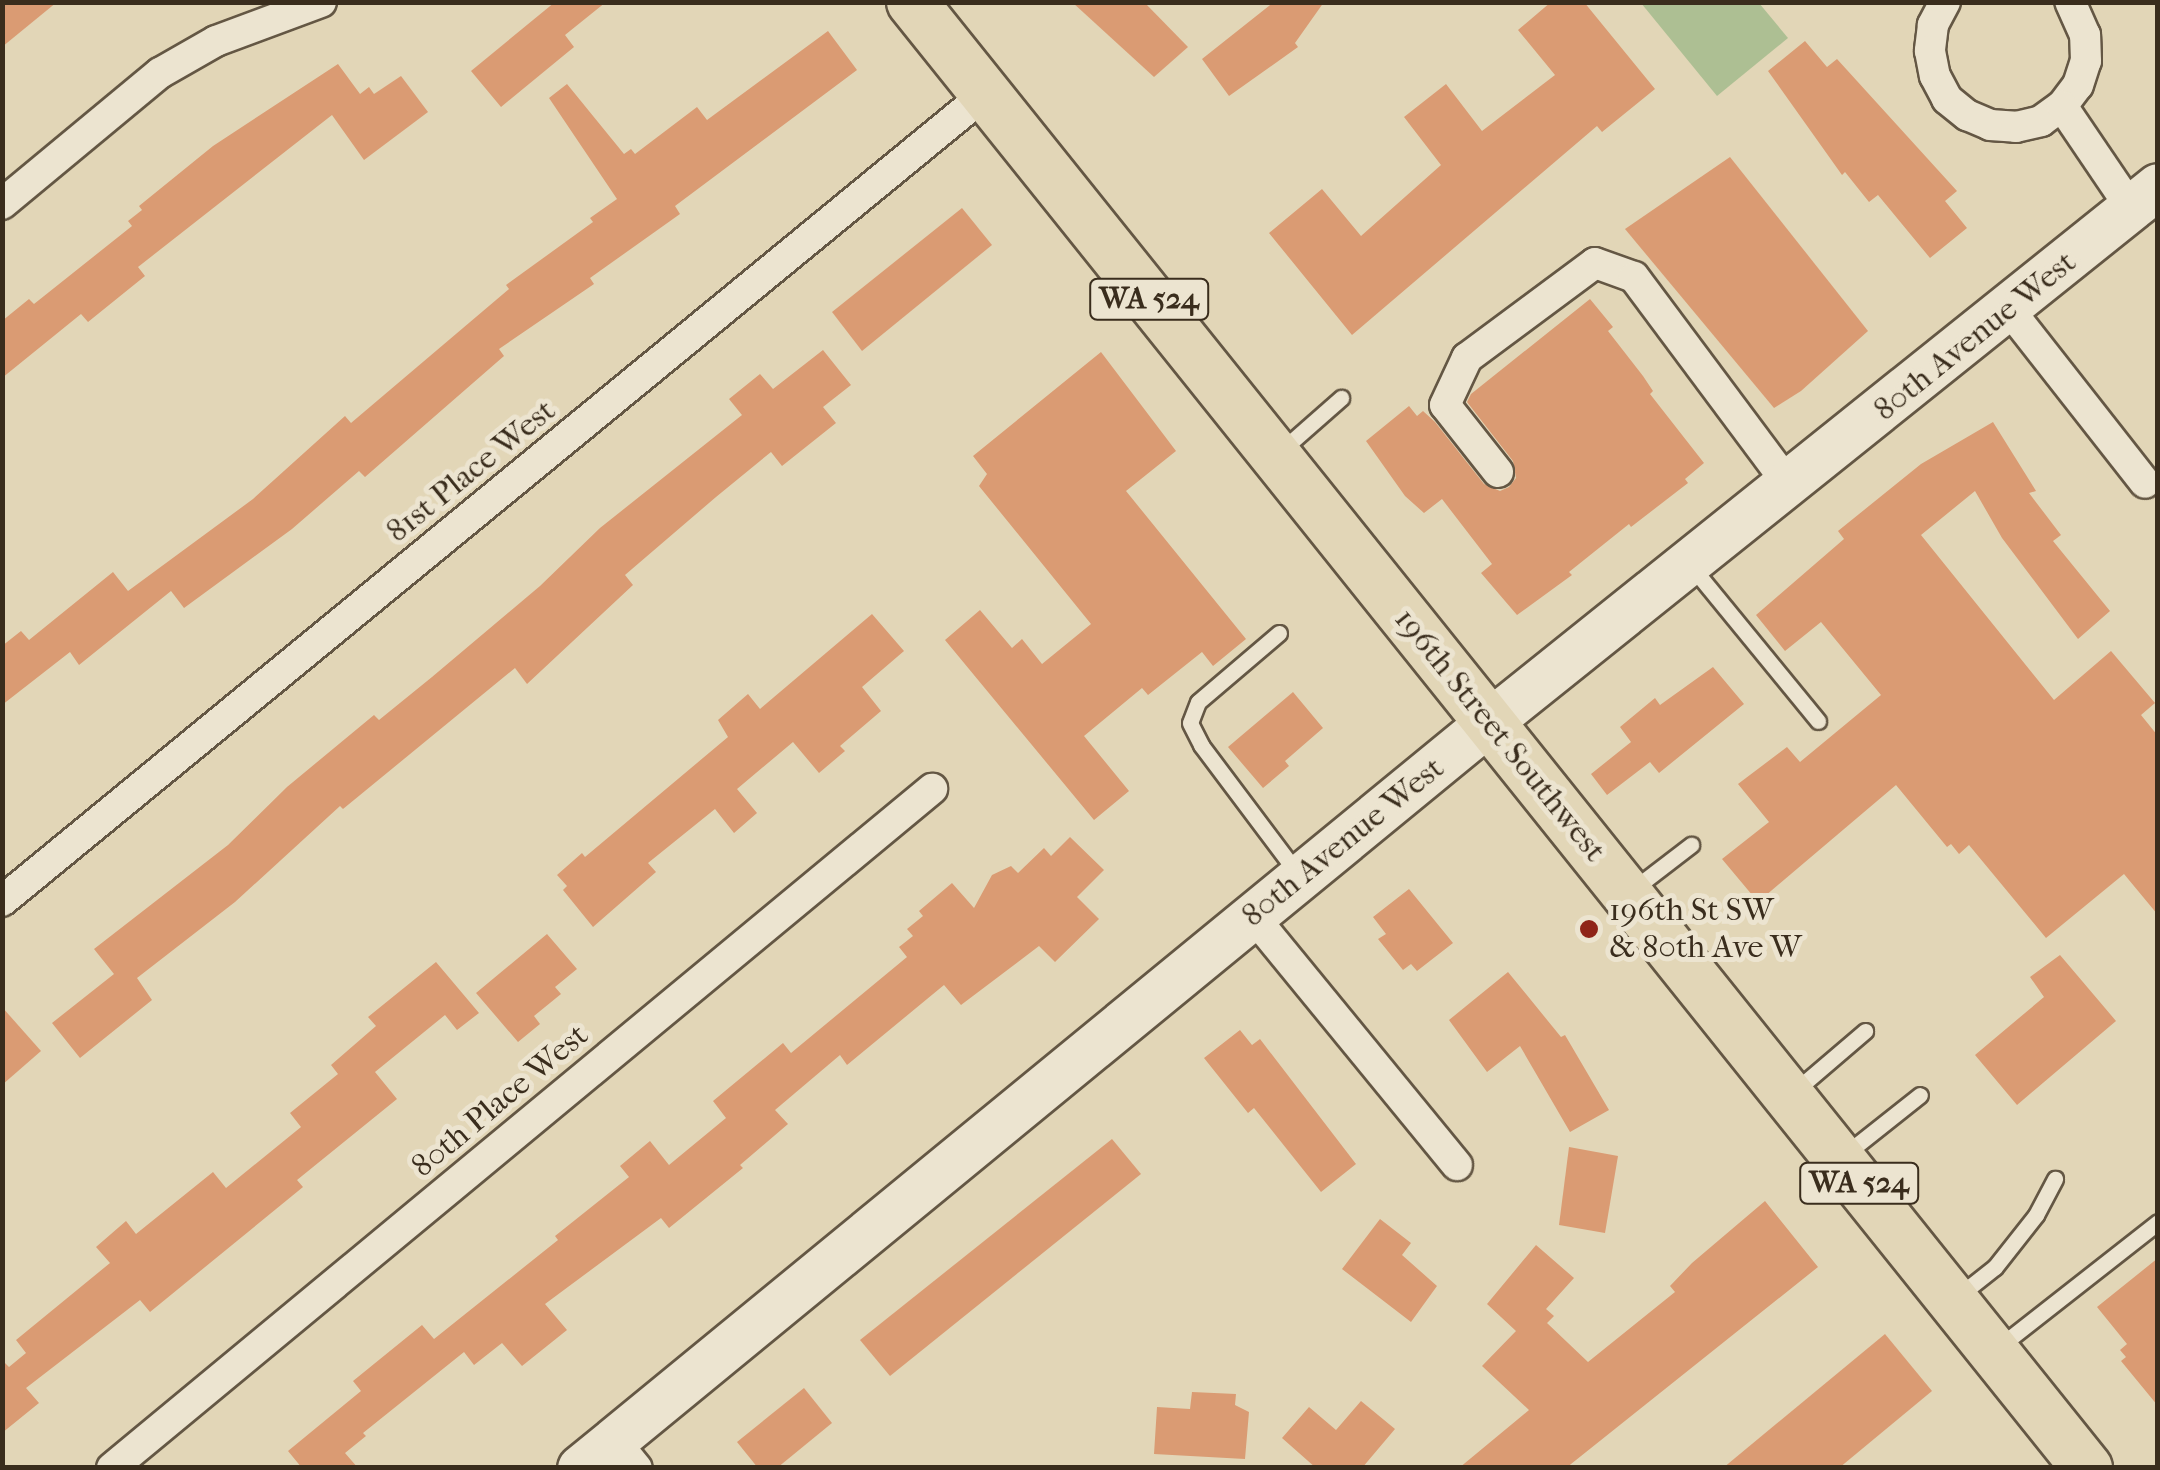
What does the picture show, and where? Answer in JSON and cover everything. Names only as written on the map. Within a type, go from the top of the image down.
[{"type":"main road","name":"196th Street Southwest","points":[[912,2],[1994,1350],[2073,1458]]},
{"type":"street","points":[[2,204],[160,73],[216,41],[321,2]]},
{"type":"street","points":[[1945,2],[1934,26],[1930,51],[1935,76],[1947,98],[1967,115],[1990,126],[2016,127],[2041,121],[2062,106],[2078,85],[2086,61],[2085,35],[2070,2]]},
{"type":"street","name":"81st Place West","points":[[2,901],[985,94]]},
{"type":"street","points":[[2062,106],[2144,197]]},
{"type":"street","name":"80th Avenue West","points":[[610,1458],[1300,877],[2144,197]]},
{"type":"street","points":[[1498,472],[1445,405],[1467,358],[1594,263],[1634,277],[1789,485]]},
{"type":"street","points":[[2008,308],[2144,483]]},
{"type":"street","name":"80th Place West","points":[[112,1468],[932,789]]},
{"type":"street","points":[[1253,916],[1457,1165]]},
{"type":"lane","points":[[1275,456],[1341,398]]},
{"type":"lane","points":[[1690,564],[1818,721]]},
{"type":"lane","points":[[1278,632],[1198,702],[1190,723],[1201,746],[1300,877]]},
{"type":"lane","points":[[1628,894],[1691,845]]},
{"type":"lane","points":[[1789,1095],[1865,1031]]},
{"type":"lane","points":[[1840,1159],[1920,1095]]},
{"type":"lane","points":[[1953,1300],[1995,1268],[2036,1215],[2056,1179]]},
{"type":"lane","points":[[1994,1350],[2158,1222]]},
{"type":"green space","points":[[1641,3],[1759,3],[1788,38],[1717,96]]},
{"type":"building","points":[[2,2],[57,2],[2,47]]},
{"type":"building","points":[[555,2],[606,2],[565,35],[574,47],[501,107],[471,71]]},
{"type":"building","points":[[1072,2],[1144,2],[1188,47],[1154,77]]},
{"type":"building","points":[[1274,2],[1324,2],[1295,43],[1298,47],[1229,96],[1202,59]]},
{"type":"building","points":[[1551,2],[1584,2],[1655,89],[1602,132],[1597,126],[1352,335],[1269,233],[1322,189],[1361,236],[1441,165],[1404,117],[1446,84],[1482,131],[1555,75],[1518,30]]},
{"type":"building","points":[[828,31],[857,70],[675,206],[680,214],[590,278],[594,284],[499,349],[504,356],[365,477],[359,471],[292,529],[184,608],[171,591],[79,665],[70,652],[2,705],[2,646],[21,631],[29,640],[113,572],[128,591],[253,499],[345,416],[351,423],[509,289],[506,285],[593,222],[590,218],[617,199],[549,98],[567,84],[624,154],[631,149],[635,154],[697,107],[707,120]]},
{"type":"building","points":[[1805,41],[1827,67],[1837,59],[1957,191],[1945,201],[1967,228],[1930,258],[1878,195],[1869,202],[1845,172],[1842,175],[1768,71]]},
{"type":"building","points":[[338,64],[360,94],[369,87],[374,94],[401,76],[428,112],[364,160],[332,115],[138,267],[145,276],[88,322],[81,314],[2,378],[2,321],[29,299],[34,304],[132,226],[128,221],[142,210],[139,206],[213,146]]},
{"type":"building","points":[[1730,157],[1868,331],[1801,391],[1774,408],[1625,229]]},
{"type":"building","points":[[962,208],[992,245],[862,351],[832,312]]},
{"type":"building","points":[[1590,299],[1613,327],[1608,331],[1653,391],[1650,394],[1704,463],[1685,479],[1688,483],[1631,527],[1629,524],[1569,572],[1572,575],[1517,615],[1481,573],[1492,564],[1442,499],[1424,513],[1405,496],[1366,441],[1409,406],[1417,416],[1423,411],[1435,422],[1484,484],[1500,491],[1509,487],[1516,478],[1513,461],[1467,402],[1471,394]]},
{"type":"building","points":[[823,350],[851,385],[823,407],[836,423],[782,466],[771,452],[716,497],[625,575],[633,585],[527,684],[515,668],[343,809],[340,806],[235,902],[137,978],[152,1000],[80,1058],[52,1023],[114,974],[94,949],[228,845],[287,787],[374,715],[379,720],[432,677],[540,586],[600,528],[742,415],[729,399],[760,374],[773,389]]},
{"type":"building","points":[[1101,352],[1176,451],[1126,491],[1246,639],[1213,666],[1202,652],[1148,695],[1142,688],[1084,736],[1129,791],[1094,820],[945,640],[980,610],[1012,648],[1022,639],[1042,664],[1091,624],[979,486],[987,474],[973,456]]},
{"type":"building","points":[[1993,422],[2036,491],[2029,493],[2061,535],[2053,541],[2110,611],[2078,639],[2002,538],[1975,491],[1921,535],[2054,700],[2111,651],[2155,703],[2141,715],[2158,736],[2158,915],[2124,874],[2046,938],[1969,845],[1959,854],[1951,844],[1947,847],[1896,785],[1758,902],[1722,859],[1769,822],[1738,784],[1787,747],[1800,762],[1881,695],[1821,622],[1785,651],[1756,615],[1844,539],[1838,531],[1921,464]]},
{"type":"building","points":[[872,614],[904,651],[862,687],[881,711],[840,746],[845,751],[819,773],[793,742],[737,789],[757,813],[734,833],[715,809],[648,863],[656,872],[593,927],[563,890],[567,886],[557,875],[582,853],[585,857],[728,737],[718,720],[748,694],[760,709]]},
{"type":"building","points":[[1713,667],[1744,704],[1659,773],[1650,762],[1607,795],[1591,774],[1631,742],[1620,727],[1655,698],[1660,705]]},
{"type":"building","points":[[1293,692],[1323,728],[1285,761],[1289,766],[1263,788],[1228,747]]},
{"type":"building","points":[[1070,837],[1104,870],[1077,897],[1099,919],[1055,962],[1039,946],[961,1005],[944,985],[847,1065],[840,1055],[775,1110],[788,1124],[740,1165],[743,1168],[669,1228],[661,1218],[545,1304],[567,1330],[522,1366],[502,1343],[474,1365],[464,1352],[363,1433],[366,1436],[345,1453],[358,1468],[302,1468],[288,1451],[361,1391],[353,1381],[422,1325],[434,1339],[558,1240],[555,1236],[629,1177],[620,1166],[650,1141],[669,1165],[726,1118],[713,1101],[783,1043],[791,1053],[907,957],[899,947],[913,936],[907,929],[923,916],[919,911],[952,883],[974,908],[992,875],[1011,866],[1018,873],[1044,848],[1051,856]]},
{"type":"building","points":[[1409,889],[1453,943],[1417,971],[1411,964],[1403,970],[1378,939],[1386,934],[1373,917]]},
{"type":"building","points":[[547,934],[577,969],[555,987],[561,994],[534,1016],[540,1024],[518,1042],[476,993]]},
{"type":"building","points":[[2060,955],[2116,1021],[2017,1105],[1975,1055],[2044,997],[2030,977]]},
{"type":"building","points":[[436,962],[479,1013],[457,1030],[445,1015],[375,1072],[397,1099],[297,1180],[303,1187],[150,1312],[140,1300],[26,1388],[39,1403],[2,1433],[2,1360],[9,1367],[26,1353],[16,1340],[110,1263],[96,1247],[126,1221],[136,1234],[213,1172],[226,1188],[301,1127],[290,1113],[338,1074],[331,1065],[376,1026],[368,1017]]},
{"type":"building","points":[[1508,972],[1561,1037],[1565,1035],[1609,1110],[1570,1132],[1520,1046],[1487,1072],[1449,1020]]},
{"type":"building","points":[[2,1007],[41,1051],[2,1085]]},
{"type":"building","points":[[1240,1030],[1252,1045],[1260,1039],[1356,1164],[1321,1192],[1254,1108],[1248,1113],[1204,1058]]},
{"type":"building","points":[[1112,1139],[1141,1174],[890,1376],[860,1340]]},
{"type":"building","points":[[1569,1147],[1618,1156],[1605,1233],[1559,1225]]},
{"type":"building","points":[[1765,1201],[1818,1267],[1566,1468],[1459,1468],[1529,1410],[1482,1366],[1516,1331],[1487,1304],[1536,1245],[1574,1278],[1546,1309],[1554,1316],[1547,1323],[1588,1362],[1675,1292],[1670,1286],[1692,1263]]},
{"type":"building","points":[[1380,1219],[1411,1243],[1402,1255],[1437,1286],[1411,1322],[1342,1269]]},
{"type":"building","points":[[2158,1258],[2158,1406],[2121,1361],[2126,1357],[2120,1350],[2127,1344],[2097,1307]]},
{"type":"building","points":[[1885,1334],[1932,1391],[1839,1468],[1723,1468]]},
{"type":"building","points":[[804,1388],[832,1423],[777,1468],[758,1468],[737,1442]]},
{"type":"building","points":[[1192,1392],[1236,1394],[1235,1405],[1249,1412],[1245,1459],[1154,1454],[1157,1407],[1190,1409]]},
{"type":"building","points":[[1361,1401],[1395,1429],[1362,1468],[1316,1468],[1282,1438],[1309,1407],[1336,1430]]},
{"type":"place","name":"196th St SW & 80th Ave W","points":[[1589,929]]}]
